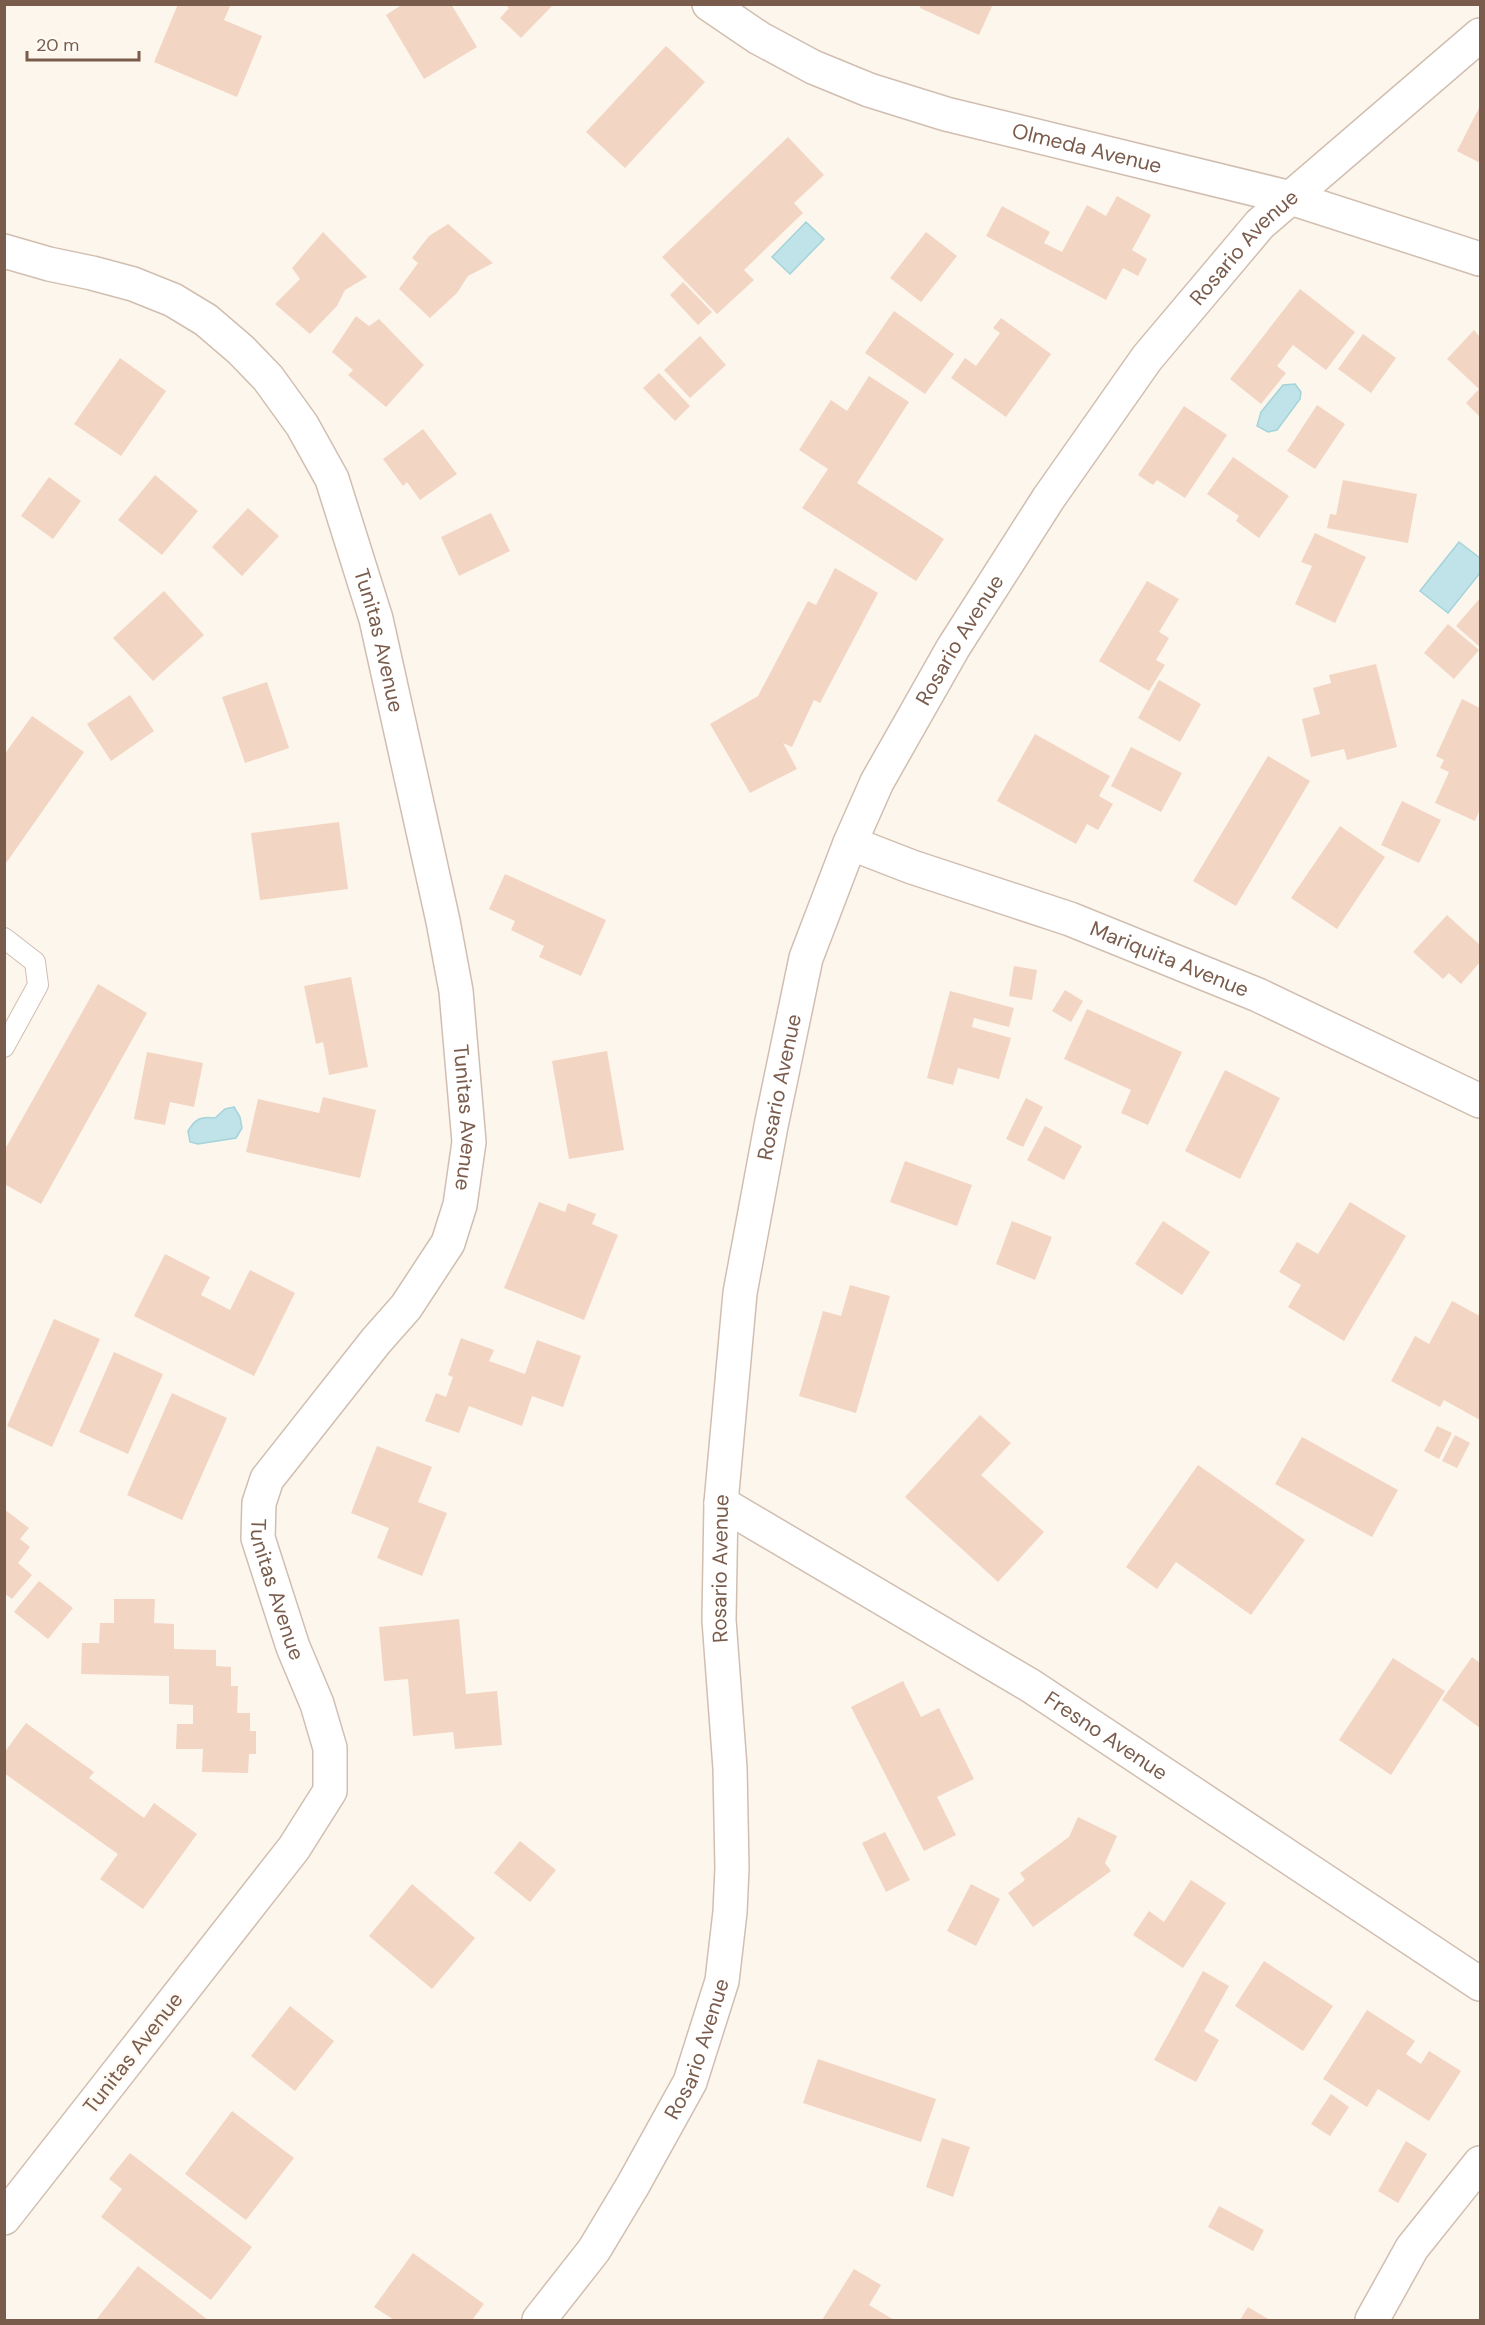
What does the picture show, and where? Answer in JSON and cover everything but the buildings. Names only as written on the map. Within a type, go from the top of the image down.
[{"type":"street","name":"Olmeda Avenue","points":[[709,4],[759,38],[813,67],[869,90],[946,114],[1291,198],[1480,259]]},
{"type":"street","name":"Rosario Avenue","points":[[539,2320],[594,2250],[690,2082],[722,1981],[732,1868],[730,1768],[719,1620],[721,1503],[740,1293],[771,1126],[806,958],[850,843],[877,782],[953,648],[1048,499],[1147,358],[1260,224],[1480,35]]},
{"type":"street","name":"Tunitas Avenue","points":[[4,251],[133,284],[173,300],[206,320],[241,350],[268,378],[302,425],[332,479],[376,619],[443,921],[456,991],[470,1142],[460,1205],[448,1243],[406,1306],[267,1479],[259,1503],[258,1538],[293,1647],[317,1704],[330,1748],[330,1791],[294,1848],[4,2218]]},
{"type":"street","name":"Mariquita Avenue","points":[[850,843],[912,867],[1070,919],[1258,995],[1480,1101]]},
{"type":"street","name":"Fresno Avenue","points":[[721,1503],[1030,1686],[1480,1984]]},
{"type":"street","points":[[1372,2320],[1413,2247],[1480,2163]]},
{"type":"lane","points":[[4,938],[35,962],[38,985],[4,1047]]},
{"type":"water","points":[[806,222],[824,239],[790,274],[772,257]]},
{"type":"water","points":[[1295,384],[1301,392],[1300,399],[1277,430],[1268,432],[1257,426],[1261,412],[1283,385]]},
{"type":"water","points":[[1459,542],[1480,558],[1480,573],[1448,613],[1420,591]]},
{"type":"water","points":[[234,1107],[240,1117],[242,1128],[236,1138],[198,1144],[190,1142],[188,1131],[196,1121],[202,1118],[215,1118],[225,1109]]}]
